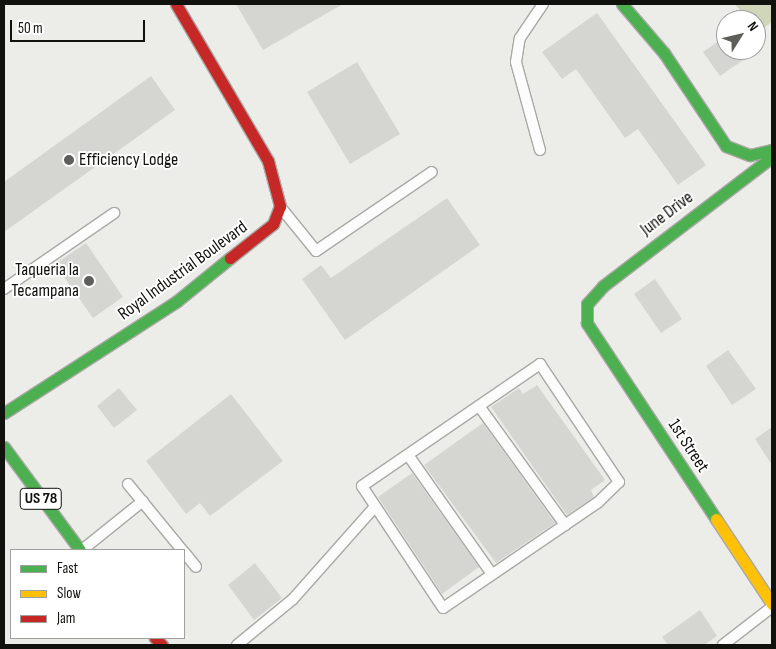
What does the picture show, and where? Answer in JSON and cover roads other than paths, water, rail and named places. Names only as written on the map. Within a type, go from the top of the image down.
[{"type":"street","points":[[176,4],[268,161],[280,206]]},
{"type":"street","points":[[622,4],[669,60],[726,146],[750,155],[772,150]]},
{"type":"street","name":"June Drive","points":[[587,304],[603,286],[772,156]]},
{"type":"street","name":"Royal Industrial Boulevard","points":[[4,413],[177,301],[262,237],[280,206]]},
{"type":"street","name":"1st Street","points":[[587,304],[587,323],[772,605]]},
{"type":"street","name":"US 78","points":[[4,448],[76,549]]},
{"type":"lane","points":[[540,150],[516,62],[520,38],[543,4]]},
{"type":"lane","points":[[280,206],[316,251],[432,172]]},
{"type":"lane","points":[[4,289],[114,213]]},
{"type":"lane","points":[[540,364],[619,482],[565,525],[443,608],[373,508],[362,486],[479,406],[540,364]]},
{"type":"lane","points":[[479,406],[565,525]]},
{"type":"lane","points":[[408,455],[492,574]]},
{"type":"lane","points":[[128,484],[181,549]]},
{"type":"lane","points":[[76,549],[142,502]]},
{"type":"lane","points":[[237,645],[293,599],[373,508]]},
{"type":"lane","points":[[185,553],[196,567]]},
{"type":"lane","points":[[723,645],[772,605]]},
{"type":"place","name":"Efficiency Lodge","points":[[69,160]]},
{"type":"place","name":"Taqueria la Tecampana","points":[[89,281]]}]
